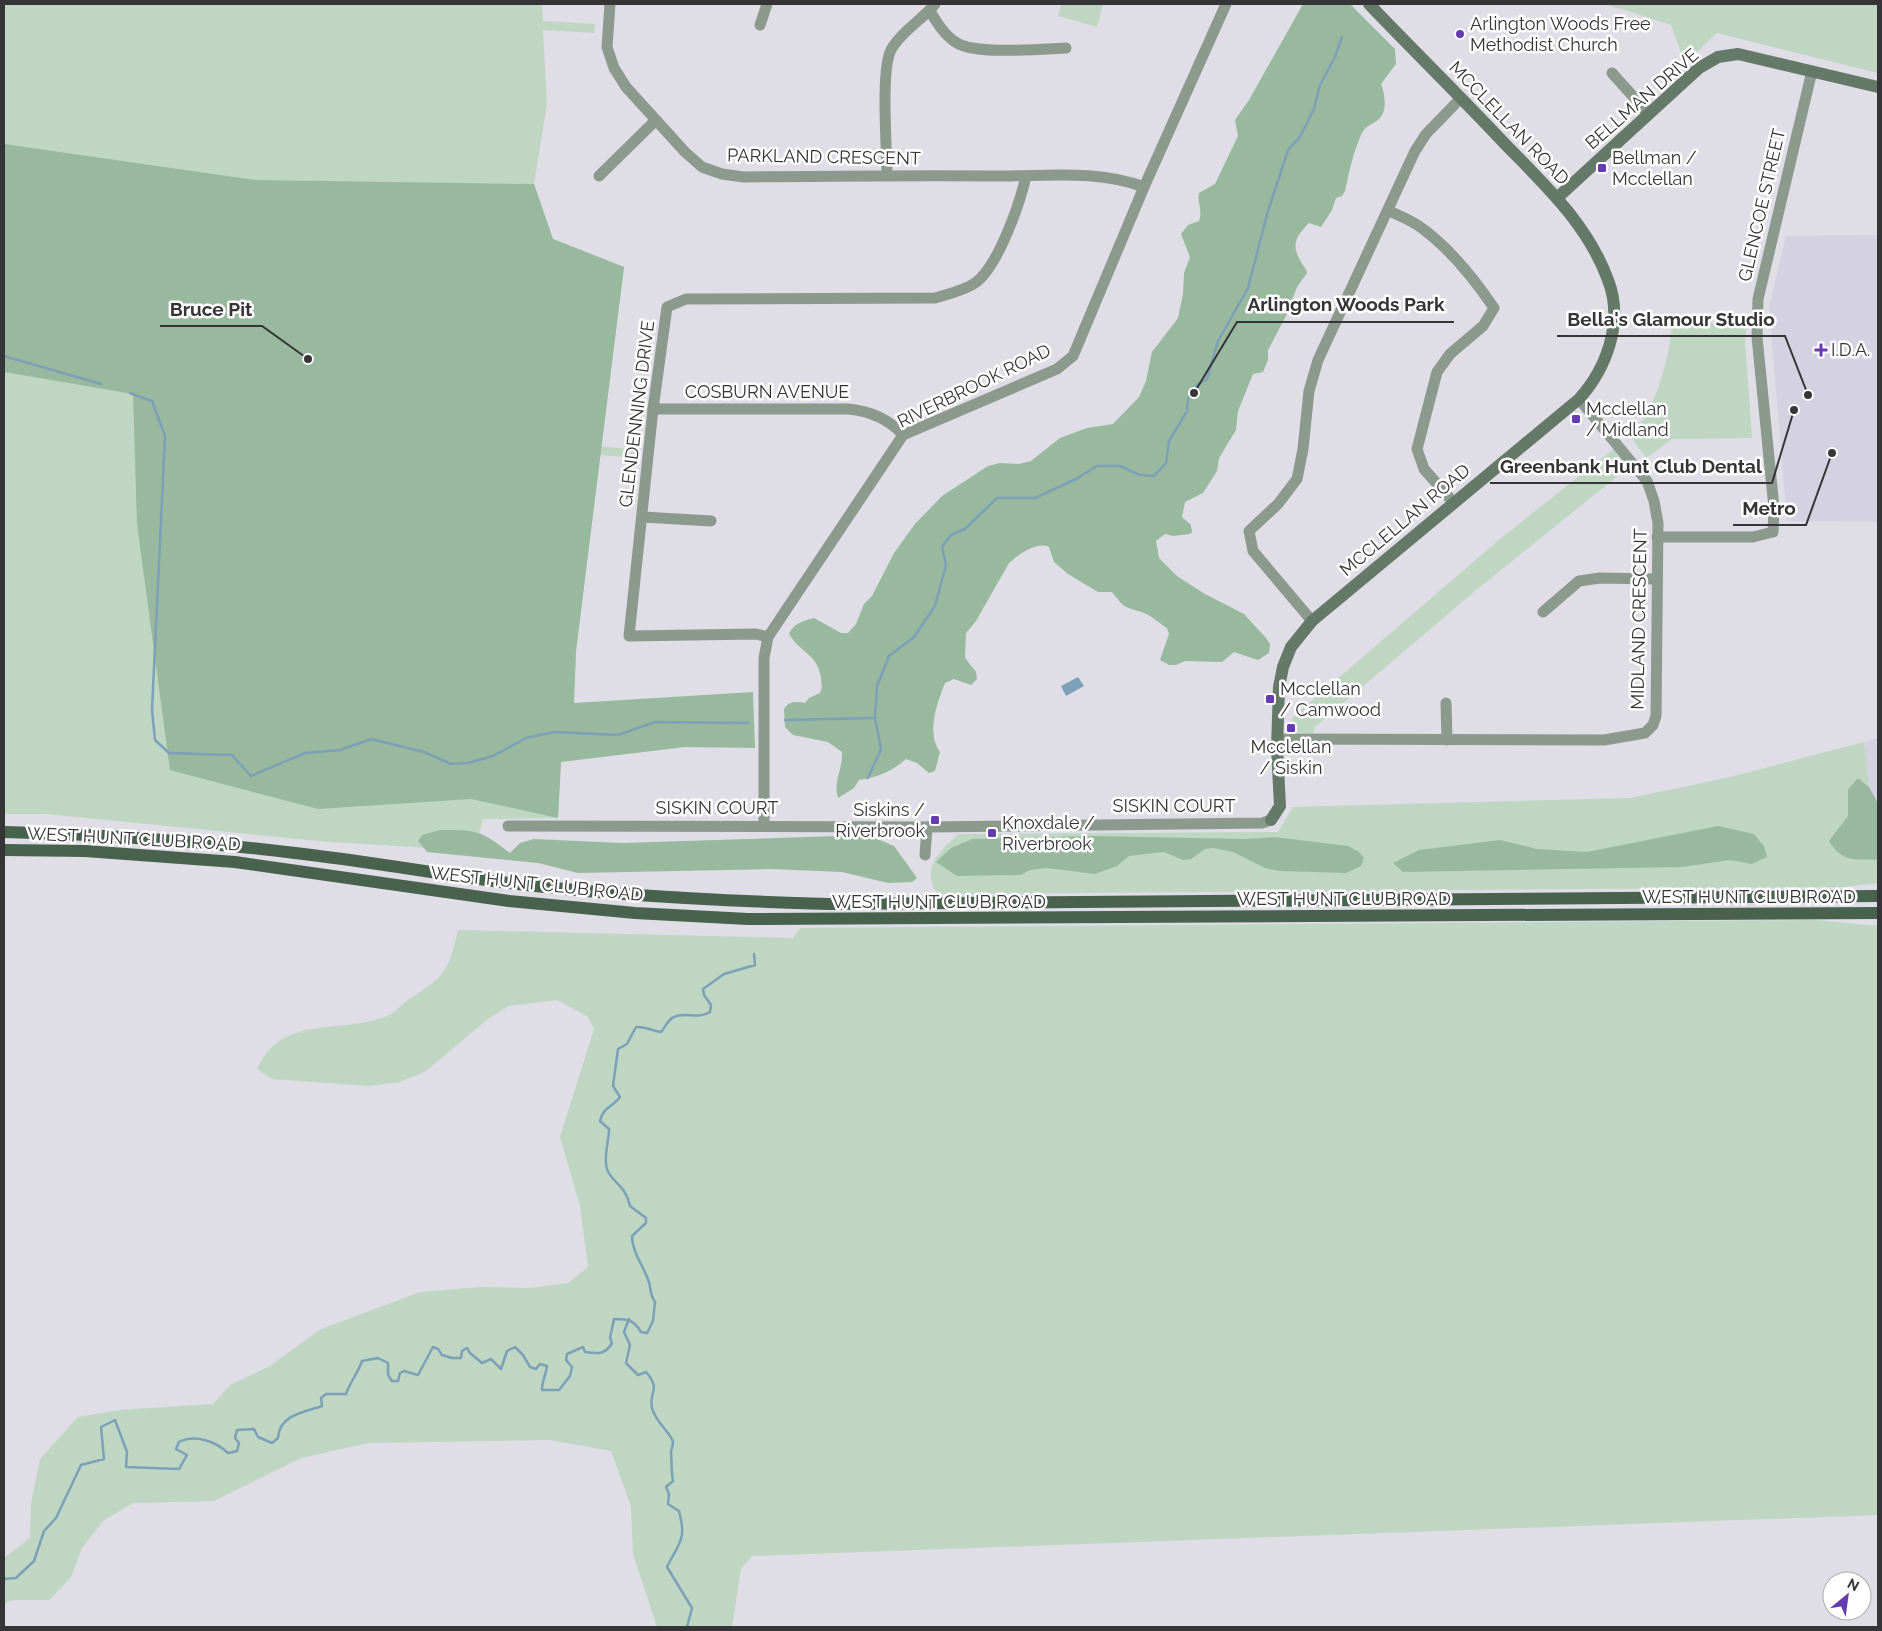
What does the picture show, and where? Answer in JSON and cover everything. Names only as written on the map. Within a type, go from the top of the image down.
[{"type":"main road","name":"WEST HUNT CLUB ROAD","points":[[4,832],[168,839],[298,853],[511,883],[613,894],[748,902],[830,904],[1878,896]]},
{"type":"main road","name":"WEST HUNT CLUB ROAD","points":[[4,850],[85,851],[236,862],[509,901],[659,915],[748,919],[1878,913]]},
{"type":"street","name":"PARKLAND CRESCENT","points":[[610,4],[607,46],[609,56],[626,87],[685,152],[702,167],[722,174],[744,177],[1026,176],[1075,173],[1131,182],[1144,188]]},
{"type":"street","points":[[760,25],[767,4]]},
{"type":"street","name":"RIVERBROOK ROAD","points":[[764,826],[764,658],[768,636],[903,435],[1057,369],[1073,356],[1144,188],[1226,4]]},
{"type":"street","name":"MCCLELLAN ROAD","points":[[1271,820],[1280,806],[1279,687],[1283,667],[1291,647],[1312,621],[1453,502],[1580,399],[1592,384],[1608,352],[1613,323],[1613,303],[1609,281],[1591,242],[1557,198],[1369,4]]},
{"type":"street","points":[[887,175],[886,71],[890,50],[903,33],[932,7],[942,30],[958,44],[979,50],[1066,48]]},
{"type":"street","name":"BELLMAN DRIVE","points":[[1557,198],[1699,68],[1718,57],[1738,54],[1878,87]]},
{"type":"street","name":"GLENCOE STREET","points":[[1658,537],[1753,537],[1773,532],[1774,508],[1757,337],[1758,299],[1812,71]]},
{"type":"street","points":[[1612,73],[1649,114]]},
{"type":"street","points":[[1312,621],[1253,551],[1249,531],[1278,504],[1297,479],[1303,450],[1309,391],[1318,360],[1415,151],[1426,134],[1462,98]]},
{"type":"street","points":[[599,176],[656,120]]},
{"type":"street","name":"GLENDENNING DRIVE","points":[[768,636],[756,634],[628,636],[643,517],[653,409],[667,306],[686,299],[935,298],[955,292],[974,284],[984,275],[995,258],[1021,198],[1026,176]]},
{"type":"street","points":[[1389,210],[1422,228],[1438,241],[1483,292],[1494,308],[1483,326],[1450,354],[1437,372],[1417,449],[1424,469],[1453,502]]},
{"type":"street","name":"MIDLAND CRESCENT","points":[[1278,739],[1604,740],[1645,733],[1653,725],[1658,707],[1656,579],[1658,522],[1654,501],[1647,481],[1580,399]]},
{"type":"street","name":"COSBURN AVENUE","points":[[653,409],[848,409],[869,411],[895,426],[903,435]]},
{"type":"street","points":[[643,517],[710,521]]},
{"type":"street","points":[[1543,612],[1579,581],[1600,578],[1656,579]]},
{"type":"street","points":[[1446,703],[1447,740]]},
{"type":"street","name":"SISKIN COURT","points":[[508,826],[927,827],[1262,823],[1271,820]]},
{"type":"street","points":[[925,855],[927,827]]},
{"type":"shaded area","points":[[1878,235],[1878,522],[1787,521],[1769,308],[1786,236]]},
{"type":"shaded area","points":[[1878,738],[1878,803],[1869,787],[1864,742]]},
{"type":"green space","points":[[4,4],[542,4],[543,21],[595,24],[594,33],[543,30],[547,104],[534,184],[553,239],[624,267],[601,446],[636,450],[635,458],[600,455],[576,651],[573,703],[561,762],[558,818],[483,819],[475,851],[318,841],[46,814],[4,814]]},
{"type":"green space","points":[[1061,4],[1103,4],[1097,27],[1058,16]]},
{"type":"green space","points":[[1303,4],[1350,4],[1395,49],[1396,64],[1381,84],[1384,93],[1383,112],[1378,120],[1366,128],[1358,142],[1342,196],[1336,198],[1332,210],[1321,227],[1309,223],[1297,239],[1297,253],[1307,273],[1297,287],[1286,316],[1268,350],[1268,360],[1263,372],[1253,374],[1238,411],[1236,430],[1219,458],[1217,471],[1203,493],[1185,502],[1182,517],[1191,525],[1192,532],[1190,534],[1173,536],[1165,534],[1156,541],[1159,558],[1177,576],[1205,594],[1244,614],[1270,644],[1269,653],[1258,660],[1234,652],[1222,662],[1185,661],[1176,665],[1169,665],[1160,660],[1169,634],[1167,628],[1147,614],[1126,607],[1112,592],[1098,592],[1068,574],[1054,562],[1049,547],[1034,547],[1023,552],[1009,563],[976,621],[966,633],[965,658],[976,672],[977,679],[971,685],[954,679],[945,683],[934,718],[934,736],[940,752],[935,771],[929,773],[917,763],[906,759],[884,773],[859,780],[854,788],[838,798],[837,780],[842,752],[828,742],[793,735],[785,727],[784,709],[786,706],[793,702],[805,703],[809,698],[820,693],[822,687],[816,663],[793,640],[789,634],[791,630],[799,623],[814,618],[841,633],[848,633],[856,624],[864,604],[872,596],[894,553],[915,524],[942,496],[988,466],[1000,463],[1019,464],[1031,461],[1060,438],[1087,428],[1113,424],[1139,397],[1146,381],[1152,352],[1178,318],[1183,294],[1184,273],[1190,257],[1181,234],[1188,225],[1199,221],[1199,193],[1215,184],[1238,136],[1235,120],[1249,100]]},
{"type":"green space","points":[[1605,4],[1878,4],[1878,73],[1717,33],[1685,63],[1671,25]]},
{"type":"green space","points":[[4,144],[255,180],[534,184],[553,239],[624,267],[576,651],[574,703],[753,692],[755,748],[685,747],[561,762],[558,818],[471,799],[318,809],[170,770],[137,524],[133,394],[4,372]]},
{"type":"green space","points":[[1672,323],[1747,323],[1745,341],[1752,438],[1672,439],[1646,458],[1629,436],[1638,427],[1654,400],[1668,351]]},
{"type":"green space","points":[[1615,448],[1630,466],[1475,591],[1315,727],[1313,734],[1294,732],[1292,718],[1501,538]]},
{"type":"green space","points":[[1864,742],[1869,787],[1858,778],[1848,789],[1848,816],[1878,859],[1878,883],[1844,887],[944,894],[937,893],[932,884],[932,868],[935,860],[959,834],[1278,832],[1293,807],[1630,798],[1726,778]]},
{"type":"green space","points":[[1858,778],[1869,787],[1878,803],[1878,860],[1856,859],[1844,856],[1829,841],[1848,816],[1848,789]]},
{"type":"green space","points":[[1718,826],[1754,834],[1764,846],[1767,857],[1752,864],[1730,860],[1682,867],[1403,872],[1393,863],[1419,850],[1500,840],[1537,849],[1587,852]]},
{"type":"green space","points":[[440,830],[462,830],[478,833],[510,853],[520,843],[534,839],[622,843],[868,835],[894,846],[917,878],[912,882],[888,883],[842,872],[771,869],[578,873],[538,863],[427,852],[418,841],[422,835]]},
{"type":"green space","points":[[1093,836],[1246,839],[1274,837],[1348,846],[1359,852],[1364,858],[1361,866],[1346,873],[1280,871],[1265,868],[1233,852],[1213,848],[1205,849],[1191,859],[1183,860],[1164,852],[1129,856],[1117,866],[1095,874],[1047,868],[1030,870],[1021,875],[957,876],[936,862],[951,848],[972,839]]},
{"type":"green space","points":[[1816,920],[1878,926],[1878,1515],[752,1556],[741,1569],[732,1627],[657,1627],[633,1554],[631,1506],[611,1451],[550,1440],[368,1443],[301,1458],[214,1501],[133,1503],[103,1521],[82,1548],[71,1577],[49,1600],[13,1600],[4,1603],[4,1558],[30,1538],[31,1503],[40,1459],[78,1417],[120,1410],[213,1404],[230,1385],[270,1366],[321,1329],[420,1292],[481,1287],[530,1288],[568,1283],[588,1267],[580,1206],[560,1137],[594,1029],[588,1017],[557,1000],[509,1006],[488,1019],[426,1071],[400,1082],[369,1086],[272,1079],[257,1069],[268,1051],[282,1040],[297,1033],[369,1021],[393,1013],[430,985],[443,972],[448,965],[458,930],[793,938],[800,928]]},
{"type":"water","points":[[1078,677],[1084,686],[1066,696],[1061,686]]},
{"type":"waterway","points":[[868,778],[881,749],[875,718],[877,686],[889,656],[914,637],[935,606],[946,565],[942,547],[951,535],[965,529],[997,498],[1035,498],[1076,479],[1097,466],[1120,466],[1140,475],[1154,476],[1166,463],[1169,441],[1187,411],[1188,399],[1197,385],[1207,379],[1218,341],[1248,288],[1268,211],[1288,150],[1300,137],[1314,109],[1320,85],[1335,57],[1342,37]]},
{"type":"waterway","points":[[4,356],[101,384]]},
{"type":"waterway","points":[[130,393],[152,401],[165,436],[152,710],[155,740],[169,753],[232,755],[251,776],[305,753],[340,750],[371,739],[424,752],[451,764],[468,763],[493,756],[526,738],[554,732],[618,735],[655,722],[748,723]]},
{"type":"waterway","points":[[785,720],[875,718]]},
{"type":"waterway","points":[[4,1579],[16,1578],[34,1561],[44,1531],[56,1518],[81,1465],[104,1459],[101,1427],[115,1420],[127,1452],[126,1467],[179,1469],[187,1455],[176,1449],[179,1442],[185,1440],[205,1440],[217,1445],[228,1453],[237,1451],[239,1443],[235,1438],[237,1430],[254,1429],[258,1437],[272,1443],[278,1438],[279,1430],[288,1419],[322,1406],[321,1398],[326,1394],[346,1394],[362,1361],[378,1358],[388,1363],[388,1375],[392,1381],[398,1381],[400,1373],[404,1371],[418,1375],[433,1347],[438,1349],[442,1355],[452,1358],[461,1358],[462,1351],[467,1348],[482,1363],[491,1359],[501,1369],[507,1351],[515,1347],[523,1355],[530,1367],[536,1369],[540,1364],[547,1366],[542,1390],[559,1390],[570,1376],[572,1367],[566,1360],[567,1354],[583,1347],[585,1352],[590,1353],[601,1353],[607,1350],[612,1343],[610,1338],[614,1319],[630,1321],[641,1332],[647,1333],[653,1321],[655,1302],[651,1295],[647,1276],[634,1248],[632,1236],[646,1223],[646,1218],[630,1206],[622,1188],[607,1169],[609,1129],[600,1121],[603,1113],[620,1097],[613,1086],[618,1049],[627,1044],[636,1027],[661,1032],[670,1020],[678,1015],[701,1015],[710,1012],[711,1005],[704,995],[703,989],[724,974],[755,965],[754,954]]},
{"type":"waterway","points":[[629,1319],[624,1332],[630,1345],[626,1363],[638,1375],[646,1372],[651,1378],[654,1387],[652,1408],[673,1442],[671,1453],[673,1481],[666,1487],[669,1494],[668,1504],[679,1511],[682,1535],[681,1541],[667,1567],[692,1608],[687,1627]]},
{"type":"place","name":"Arlington Woods Free Methodist Church","points":[[1460,34]]},
{"type":"place","name":"Bellman / Mcclellan","points":[[1602,168]]},
{"type":"place","name":"I.D.A.","points":[[1821,350]]},
{"type":"place","name":"Bruce Pit","points":[[308,359]]},
{"type":"place","name":"Arlington Woods Park","points":[[1194,393]]},
{"type":"place","name":"Bella's Glamour Studio","points":[[1808,395]]},
{"type":"place","name":"Greenbank Hunt Club Dental","points":[[1794,410]]},
{"type":"place","name":"Mcclellan / Midland","points":[[1576,419]]},
{"type":"place","name":"Metro","points":[[1832,453]]},
{"type":"place","name":"Mcclellan / Camwood","points":[[1270,699]]},
{"type":"place","name":"Mcclellan / Siskin","points":[[1291,728]]},
{"type":"place","name":"Siskins / Riverbrook","points":[[935,820]]},
{"type":"place","name":"Knoxdale / Riverbrook","points":[[992,833]]}]
